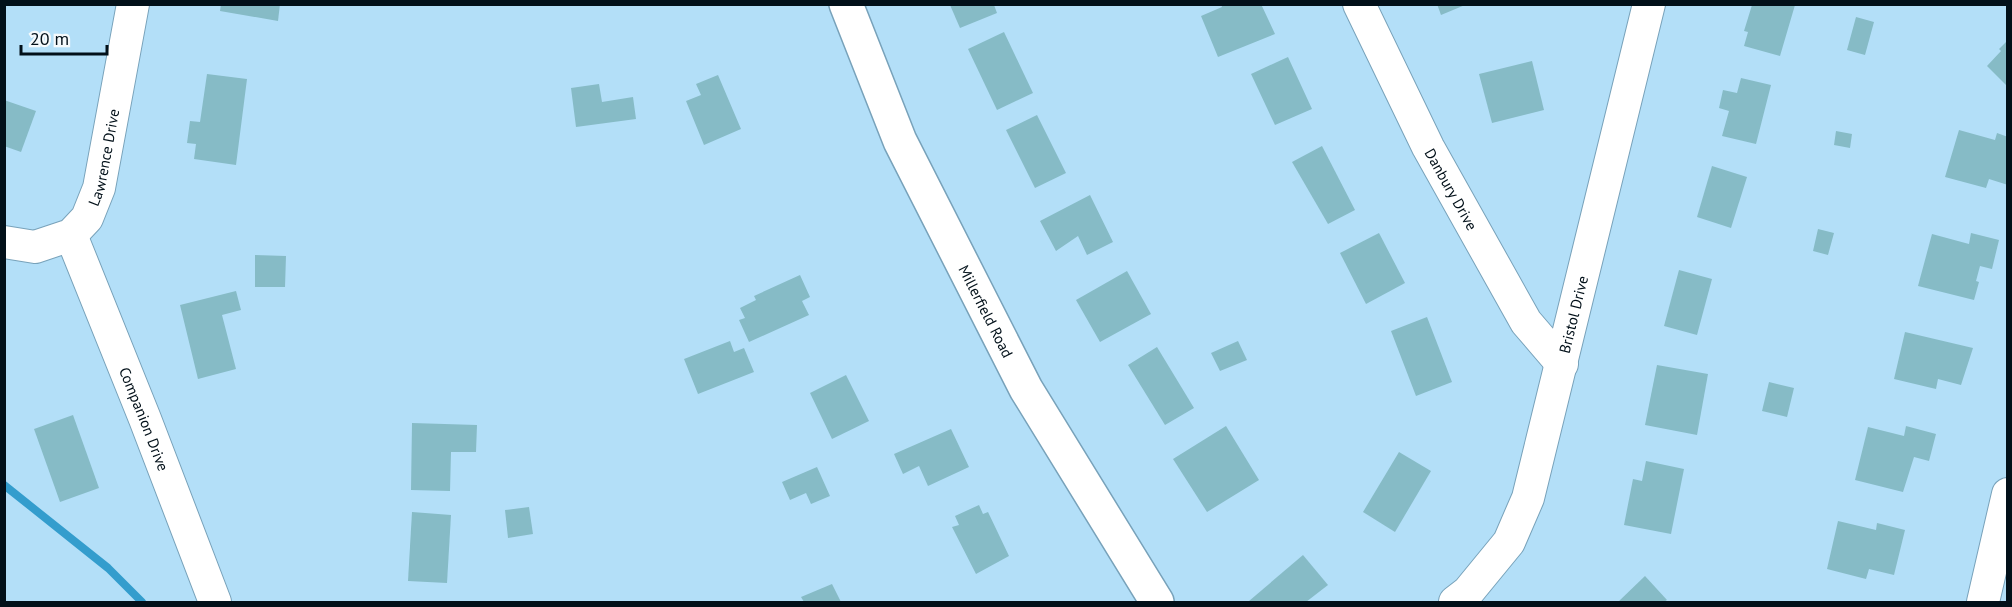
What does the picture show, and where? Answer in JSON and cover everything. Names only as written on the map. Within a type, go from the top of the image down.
[{"type":"main road","name":"Millerfield Road","points":[[846,4],[900,141],[1026,389],[1157,603]]},
{"type":"street","name":"Lawrence Drive","points":[[71,235],[87,218],[99,188],[133,4]]},
{"type":"street","name":"Danbury Drive","points":[[1359,4],[1428,147],[1526,322],[1562,364]]},
{"type":"street","name":"Bristol Drive","points":[[1455,603],[1468,592],[1509,542],[1528,498],[1648,4]]},
{"type":"street","points":[[4,242],[35,247],[71,235]]},
{"type":"street","name":"Companion Drive","points":[[71,235],[145,419],[215,603]]},
{"type":"street","points":[[1983,603],[2007,494]]},
{"type":"building","points":[[221,4],[280,4],[278,21],[220,11]]},
{"type":"building","points":[[1221,4],[1261,4],[1275,34],[1218,57],[1201,16],[1222,7]]},
{"type":"building","points":[[1437,4],[1465,4],[1465,5],[1441,15]]},
{"type":"building","points":[[950,5],[994,5],[997,13],[960,28]]},
{"type":"building","points":[[1752,5],[1795,5],[1780,56],[1744,46],[1748,32],[1744,31]]},
{"type":"building","points":[[1856,17],[1874,22],[1865,55],[1847,50]]},
{"type":"building","points":[[1004,32],[1033,93],[997,110],[968,49]]},
{"type":"building","points":[[2006,42],[2008,44],[2008,87],[1987,66]]},
{"type":"building","points":[[1288,57],[1312,109],[1275,125],[1251,74]]},
{"type":"building","points":[[1532,61],[1544,110],[1492,123],[1479,74]]},
{"type":"building","points":[[207,74],[247,79],[236,165],[194,159],[196,144],[187,143],[190,121],[200,122]]},
{"type":"building","points":[[718,75],[741,129],[704,145],[686,101],[701,95],[696,84]]},
{"type":"building","points":[[1741,78],[1771,85],[1756,144],[1722,136],[1729,111],[1719,108],[1723,90],[1737,93]]},
{"type":"building","points":[[599,84],[602,102],[633,97],[636,119],[576,127],[571,88]]},
{"type":"building","points":[[4,100],[36,111],[21,152],[4,146]]},
{"type":"building","points":[[1037,115],[1066,173],[1035,188],[1006,130]]},
{"type":"building","points":[[1959,130],[1995,140],[1997,133],[2008,137],[2008,185],[1989,179],[1986,188],[1945,177]]},
{"type":"building","points":[[1836,131],[1852,134],[1850,148],[1834,145]]},
{"type":"building","points":[[1322,146],[1355,210],[1328,224],[1292,162]]},
{"type":"building","points":[[1712,166],[1747,177],[1731,228],[1697,217]]},
{"type":"building","points":[[1090,195],[1113,242],[1087,255],[1078,236],[1056,251],[1040,221]]},
{"type":"building","points":[[1818,229],[1834,233],[1828,255],[1813,251]]},
{"type":"building","points":[[1379,233],[1405,283],[1366,304],[1340,253]]},
{"type":"building","points":[[1971,233],[1999,240],[1992,269],[1980,266],[1974,300],[1918,286],[1932,234],[1969,244]]},
{"type":"building","points":[[255,255],[286,256],[285,287],[255,287]]},
{"type":"building","points":[[1679,270],[1712,279],[1697,335],[1664,326]]},
{"type":"building","points":[[1127,271],[1151,314],[1100,342],[1076,300]]},
{"type":"building","points":[[800,275],[810,297],[802,301],[809,315],[749,342],[739,320],[745,318],[740,308],[756,300],[754,296]]},
{"type":"building","points":[[236,291],[241,310],[222,315],[236,369],[198,379],[180,305]]},
{"type":"building","points":[[1427,317],[1452,382],[1416,396],[1391,331]]},
{"type":"building","points":[[1905,332],[1973,348],[1961,385],[1938,379],[1936,389],[1894,379]]},
{"type":"building","points":[[730,341],[734,352],[744,348],[754,372],[698,394],[684,359]]},
{"type":"building","points":[[1238,341],[1247,360],[1220,371],[1211,353]]},
{"type":"building","points":[[1157,347],[1194,408],[1165,425],[1128,365]]},
{"type":"building","points":[[1657,365],[1708,374],[1697,435],[1645,425]]},
{"type":"building","points":[[846,375],[869,421],[832,439],[810,393]]},
{"type":"building","points":[[1769,382],[1794,388],[1787,417],[1762,411]]},
{"type":"building","points":[[73,415],[99,488],[60,502],[34,429]]},
{"type":"building","points":[[412,423],[477,425],[476,452],[451,452],[450,491],[411,490]]},
{"type":"building","points":[[1226,426],[1259,480],[1207,512],[1173,459]]},
{"type":"building","points":[[1906,426],[1936,434],[1929,461],[1914,457],[1903,492],[1855,480],[1868,427],[1904,436]]},
{"type":"building","points":[[951,429],[969,467],[928,486],[919,466],[903,474],[894,454]]},
{"type":"building","points":[[1399,452],[1431,471],[1395,532],[1363,512]]},
{"type":"building","points":[[1646,461],[1684,469],[1671,534],[1624,525],[1633,479],[1642,481]]},
{"type":"building","points":[[817,467],[830,496],[811,504],[806,493],[790,500],[782,482]]},
{"type":"building","points":[[979,505],[983,514],[988,512],[1009,556],[976,574],[952,527],[959,525],[955,516]]},
{"type":"building","points":[[529,507],[533,534],[508,538],[505,510]]},
{"type":"building","points":[[412,512],[451,515],[447,583],[408,581]]},
{"type":"building","points":[[1838,521],[1876,530],[1877,523],[1905,530],[1894,575],[1869,569],[1866,579],[1827,569]]},
{"type":"building","points":[[1303,555],[1328,585],[1306,602],[1249,601]]},
{"type":"building","points":[[1645,576],[1667,600],[1664,602],[1618,602]]},
{"type":"building","points":[[832,584],[841,602],[804,602],[801,597]]},
{"type":"waterway","points":[[4,485],[108,568],[142,602]]}]
